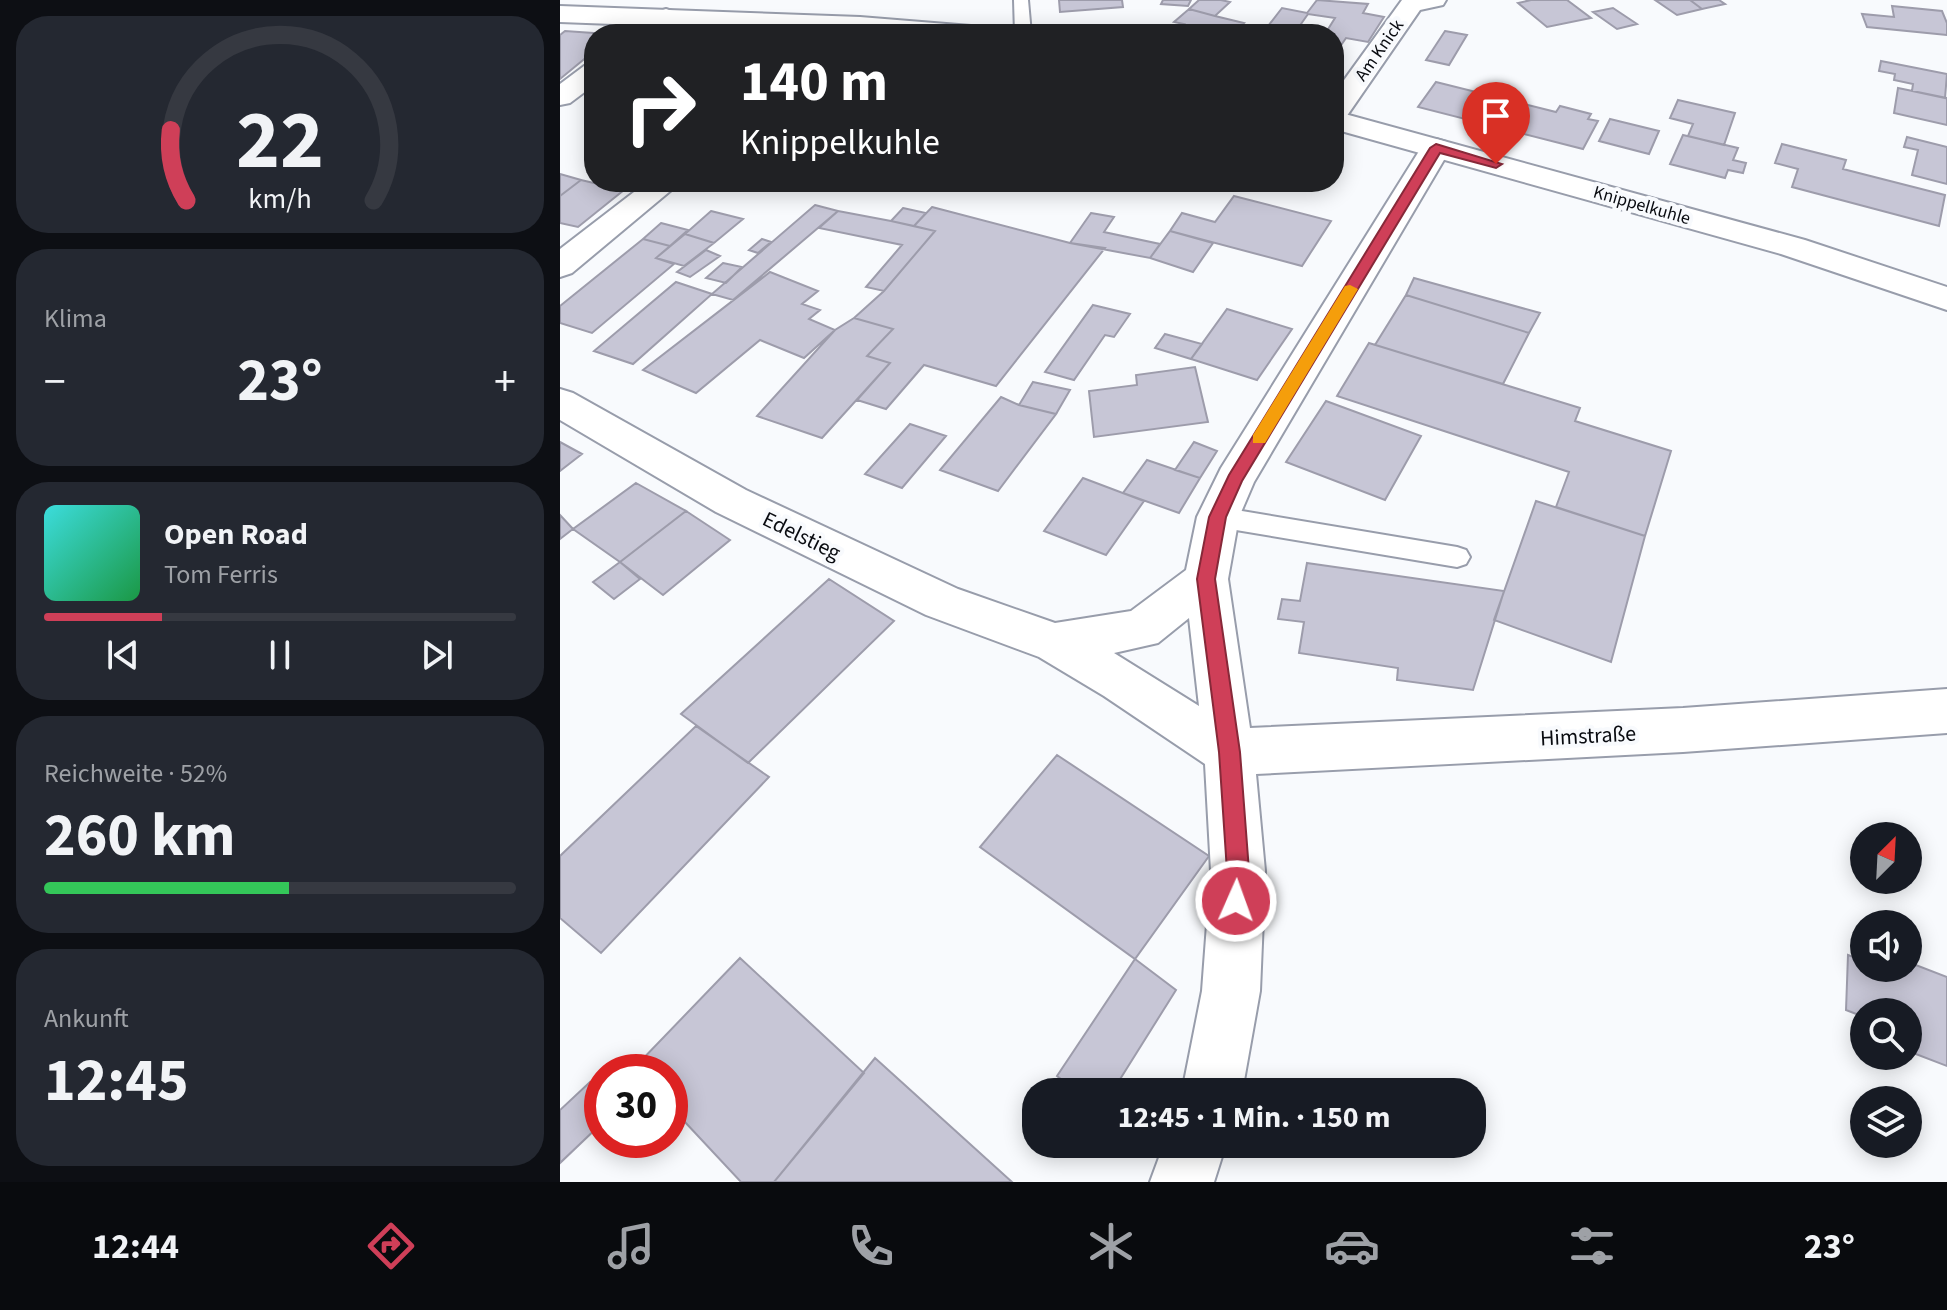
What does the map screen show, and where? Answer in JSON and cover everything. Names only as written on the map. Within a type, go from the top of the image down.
[{"type":"street","name":"Am Knick","points":[[1344,103],[1412,4],[1434,0]]},
{"type":"street","points":[[560,14],[776,24]]},
{"type":"street","points":[[657,24],[666,17]]},
{"type":"street","points":[[560,97],[584,79]]},
{"type":"street","name":"Knippelkuhle","points":[[1344,120],[1793,247],[1947,299]]},
{"type":"street","points":[[1215,1078],[1231,991],[1238,871],[1229,752],[1206,579],[1218,517],[1235,479],[1436,148]]},
{"type":"street","points":[[560,266],[653,192]]},
{"type":"street","name":"Edelstieg","points":[[560,403],[731,501],[942,602],[1055,643],[1121,681],[1229,752]]},
{"type":"street","name":"Edelstieg","points":[[1055,643],[1142,629],[1206,579]]},
{"type":"street","name":"Himstraße","points":[[1229,752],[1683,730],[1947,711]]},
{"type":"street","points":[[1182,1182],[1190,1158]]},
{"type":"lane","points":[[1021,0],[1022,24]]},
{"type":"lane","points":[[1218,517],[1457,557]]},
{"type":"building","points":[[1059,0],[1122,0],[1123,7],[1060,12]]},
{"type":"building","points":[[1163,0],[1191,0],[1188,6],[1161,4]]},
{"type":"building","points":[[1199,0],[1230,2],[1215,16],[1189,9]]},
{"type":"building","points":[[1317,0],[1368,4],[1363,13],[1384,17],[1368,42],[1346,38],[1344,41],[1344,24],[1331,24],[1335,18],[1308,14],[1301,24],[1270,24],[1282,8],[1307,13]]},
{"type":"building","points":[[1567,0],[1591,18],[1547,27],[1518,3]]},
{"type":"building","points":[[1655,0],[1690,0],[1702,9],[1677,15]]},
{"type":"building","points":[[1690,0],[1719,0],[1725,4],[1702,9]]},
{"type":"building","points":[[1892,6],[1942,11],[1947,23],[1947,35],[1867,27],[1862,14],[1894,17]]},
{"type":"building","points":[[1613,8],[1637,24],[1617,29],[1593,12]]},
{"type":"building","points":[[1189,9],[1244,23],[1184,24],[1174,22]]},
{"type":"building","points":[[565,31],[584,32],[584,59],[560,79],[560,35]]},
{"type":"building","points":[[1445,31],[1467,35],[1449,65],[1426,60]]},
{"type":"building","points":[[1881,61],[1947,74],[1945,98],[1912,91],[1913,84],[1894,80],[1895,74],[1879,71]]},
{"type":"building","points":[[1436,82],[1556,112],[1560,106],[1591,114],[1588,119],[1598,121],[1583,149],[1418,107]]},
{"type":"building","points":[[1898,88],[1947,98],[1947,125],[1894,113]]},
{"type":"building","points":[[1678,100],[1735,113],[1724,145],[1688,136],[1693,124],[1670,118]]},
{"type":"building","points":[[1610,119],[1659,131],[1649,154],[1599,141]]},
{"type":"building","points":[[1683,135],[1738,148],[1733,160],[1746,163],[1743,173],[1728,170],[1725,178],[1670,164]]},
{"type":"building","points":[[1907,137],[1947,147],[1947,184],[1912,175],[1918,150],[1904,147]]},
{"type":"building","points":[[1782,144],[1846,160],[1843,169],[1945,195],[1939,226],[1792,187],[1798,169],[1775,163]]},
{"type":"building","points":[[560,174],[581,180],[560,196]]},
{"type":"building","points":[[581,180],[584,181],[584,192],[622,192],[578,227],[560,223],[560,196]]},
{"type":"building","points":[[1234,196],[1331,221],[1302,266],[1170,231],[1182,213],[1215,222]]},
{"type":"building","points":[[815,205],[838,211],[733,300],[712,294]]},
{"type":"building","points":[[932,207],[1070,243],[1105,248],[996,386],[924,365],[886,409],[857,400],[890,363],[867,356],[893,329],[854,318],[884,291],[935,231],[914,226]]},
{"type":"building","points":[[903,208],[926,213],[914,226],[891,221]]},
{"type":"building","points":[[711,211],[743,219],[714,243],[685,234]]},
{"type":"building","points":[[838,211],[935,231],[884,291],[866,287],[902,245],[819,228]]},
{"type":"building","points":[[1091,213],[1114,217],[1104,232],[1160,244],[1150,258],[1070,243]]},
{"type":"building","points":[[661,223],[688,230],[670,246],[643,239]]},
{"type":"building","points":[[1170,231],[1213,243],[1193,272],[1150,258]]},
{"type":"building","points":[[685,234],[714,243],[684,266],[656,258]]},
{"type":"building","points":[[643,239],[670,246],[656,258],[674,264],[592,333],[560,323],[560,306]]},
{"type":"building","points":[[762,239],[771,242],[758,253],[749,250]]},
{"type":"building","points":[[706,250],[720,256],[690,277],[677,272]]},
{"type":"building","points":[[723,263],[742,267],[726,283],[706,278]]},
{"type":"building","points":[[770,272],[818,291],[802,304],[820,310],[809,319],[835,330],[804,358],[760,340],[696,393],[643,370]]},
{"type":"building","points":[[1414,278],[1540,313],[1529,333],[1406,295]]},
{"type":"building","points":[[676,282],[712,294],[633,364],[594,351]]},
{"type":"building","points":[[1406,295],[1529,333],[1503,384],[1375,345]]},
{"type":"building","points":[[1093,305],[1130,314],[1114,337],[1105,335],[1074,380],[1045,372]]},
{"type":"building","points":[[1227,309],[1292,329],[1257,380],[1191,359]]},
{"type":"building","points":[[854,318],[893,329],[867,356],[890,363],[822,438],[757,416],[835,330]]},
{"type":"building","points":[[1165,334],[1202,344],[1191,359],[1155,348]]},
{"type":"building","points":[[1369,343],[1580,408],[1575,421],[1671,451],[1645,536],[1556,507],[1569,472],[1337,396]]},
{"type":"building","points":[[1195,367],[1208,422],[1094,437],[1089,391],[1137,385],[1136,375]]},
{"type":"building","points":[[1033,382],[1070,390],[1056,414],[1019,405]]},
{"type":"building","points":[[1001,397],[1056,414],[998,491],[940,470]]},
{"type":"building","points":[[1326,401],[1421,436],[1385,500],[1286,462]]},
{"type":"building","points":[[910,424],[946,436],[902,488],[865,474]]},
{"type":"building","points":[[560,442],[582,454],[560,471]]},
{"type":"building","points":[[1194,442],[1217,451],[1200,478],[1175,470]]},
{"type":"building","points":[[1147,460],[1200,478],[1179,513],[1123,493]]},
{"type":"building","points":[[1083,478],[1144,501],[1106,555],[1044,531]]},
{"type":"building","points":[[636,483],[686,511],[620,562],[573,529]]},
{"type":"building","points":[[1536,501],[1645,536],[1611,662],[1494,620]]},
{"type":"building","points":[[686,511],[730,540],[663,595],[620,562]]},
{"type":"building","points":[[560,515],[573,529],[560,539]]},
{"type":"building","points":[[620,562],[640,579],[614,599],[593,582]]},
{"type":"building","points":[[1307,563],[1504,591],[1473,690],[1397,680],[1398,668],[1299,653],[1304,622],[1278,619],[1282,599],[1300,601]]},
{"type":"building","points":[[829,579],[894,621],[748,763],[681,714]]},
{"type":"building","points":[[696,726],[769,777],[601,953],[560,918],[560,856]]},
{"type":"building","points":[[1057,755],[1209,856],[1135,959],[980,847]]},
{"type":"building","points":[[1848,955],[1850,982],[1922,982],[1922,967],[1947,977],[1947,1066],[1922,1056],[1922,998],[1850,998],[1850,1012],[1846,1010]]},
{"type":"building","points":[[740,958],[864,1073],[774,1182],[741,1182],[688,1125],[688,1054],[647,1054]]},
{"type":"building","points":[[1135,959],[1176,990],[1121,1078],[1057,1076]]},
{"type":"building","points":[[875,1058],[1012,1182],[774,1182]]},
{"type":"building","points":[[584,1088],[584,1140],[560,1163],[560,1110]]},
{"type":"slow traffic","points":[[1259,439],[1350,289]]},
{"type":"route","points":[[1236,901],[1238,871],[1229,752],[1206,579],[1218,517],[1235,479],[1436,148],[1496,164]]}]
